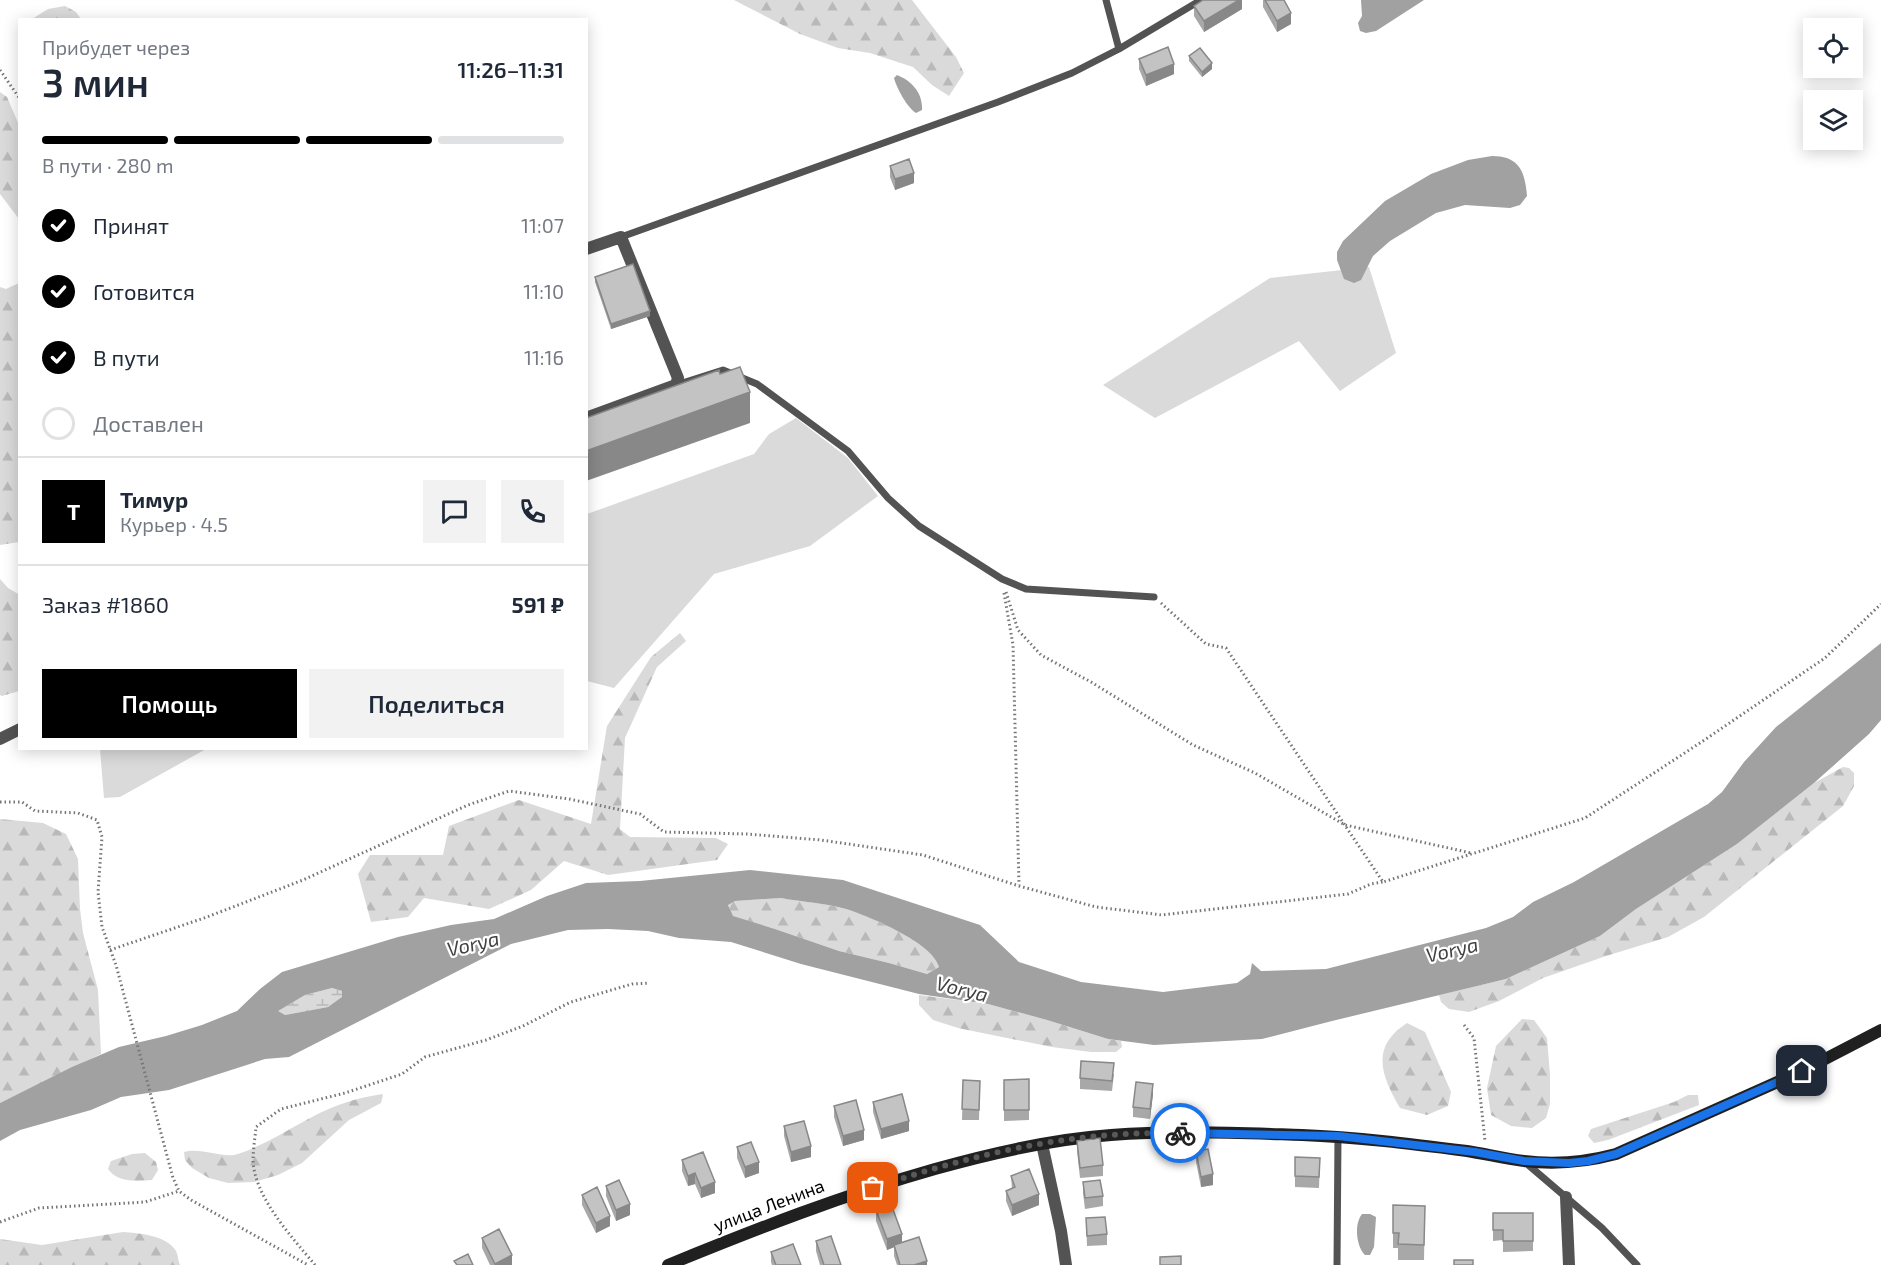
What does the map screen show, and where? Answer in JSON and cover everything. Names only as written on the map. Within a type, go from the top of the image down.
[{"type":"street","points":[[588,248],[621,237],[678,378],[676,385],[588,417]]},
{"type":"street","points":[[0,739],[18,730]]},
{"type":"street","name":"улица Ленина","points":[[668,1265],[815,1207],[892,1181],[969,1160],[1042,1144],[1111,1135],[1185,1132],[1338,1136],[1524,1161],[1569,1163],[1588,1161],[1616,1154],[1802,1071],[1881,1030]]},
{"type":"street","points":[[1042,1144],[1066,1265]]},
{"type":"street","points":[[1566,1197],[1569,1265]]},
{"type":"lane","points":[[1106,0],[1119,49]]},
{"type":"lane","points":[[621,237],[998,102],[1072,73],[1119,49],[1202,0]]},
{"type":"lane","points":[[676,385],[723,370],[757,384],[848,451],[888,498],[919,526],[1002,579],[1026,589],[1154,597]]},
{"type":"lane","points":[[1337,1265],[1338,1136]]},
{"type":"lane","points":[[1524,1161],[1602,1228],[1637,1265]]},
{"type":"path","points":[[0,70],[18,96]]},
{"type":"path","points":[[1002,579],[1018,630],[1041,655],[1091,682],[1193,745],[1255,773],[1345,825],[1472,854]]},
{"type":"path","points":[[1002,579],[1013,645],[1019,886]]},
{"type":"path","points":[[1154,597],[1206,644],[1226,648],[1383,882]]},
{"type":"path","points":[[110,950],[207,917],[303,880],[468,805],[508,791],[569,798],[640,814],[664,832],[747,834],[821,840],[923,855],[1019,886],[1096,907],[1162,915],[1348,894],[1371,884],[1585,818],[1825,658],[1881,604]]},
{"type":"path","points":[[0,802],[22,802],[35,811],[78,813],[97,820],[102,837],[98,892],[102,927],[116,965],[173,1178],[179,1191],[191,1200],[308,1265]]},
{"type":"path","points":[[315,1265],[262,1195],[253,1162],[256,1127],[281,1109],[345,1093],[402,1074],[425,1057],[486,1040],[523,1026],[571,1002],[632,984],[649,983]]},
{"type":"path","points":[[1464,1025],[1474,1038],[1487,1155]]},
{"type":"path","points":[[0,1222],[39,1208],[145,1202],[179,1191]]},
{"type":"green space","points":[[734,0],[912,0],[956,57],[964,73],[949,96],[932,85],[913,67],[870,53],[838,48],[800,34]]},
{"type":"green space","points":[[65,6],[76,12],[80,18],[34,18],[48,9]]},
{"type":"green space","points":[[0,92],[7,97],[18,123],[18,218],[0,194]]},
{"type":"green space","points":[[1369,267],[1396,353],[1340,391],[1299,341],[1155,418],[1103,385],[1270,278]]},
{"type":"green space","points":[[18,283],[18,542],[0,545],[0,287],[6,289]]},
{"type":"green space","points":[[796,418],[848,458],[878,496],[810,546],[714,574],[614,688],[588,681],[588,514],[754,454],[769,434]]},
{"type":"green space","points":[[0,579],[8,588],[18,594],[18,691],[0,695]]},
{"type":"green space","points":[[680,633],[686,641],[657,667],[625,738],[620,829],[630,837],[716,838],[728,844],[717,860],[608,875],[564,861],[531,890],[489,909],[424,898],[408,917],[371,922],[358,874],[370,855],[443,855],[449,826],[519,800],[591,824],[607,726],[651,657]]},
{"type":"green space","points":[[100,750],[204,750],[120,797],[104,798]]},
{"type":"green space","points":[[1843,767],[1849,768],[1854,773],[1854,786],[1843,806],[1704,917],[1668,937],[1543,978],[1499,1001],[1469,1012],[1449,1009],[1441,1002],[1439,995],[1506,979],[1600,936],[1636,909],[1737,844],[1814,783]]},
{"type":"green space","points":[[0,819],[43,823],[66,834],[78,859],[83,933],[98,990],[101,1054],[0,1103]]},
{"type":"green space","points":[[781,898],[856,912],[913,940],[925,948],[939,967],[927,974],[839,951],[732,916],[728,904],[735,901]]},
{"type":"green space","points":[[332,988],[342,991],[342,998],[328,1007],[285,1015],[277,1011],[305,995]]},
{"type":"green space","points":[[919,995],[988,1004],[1121,1041],[1122,1047],[1116,1052],[1091,1052],[1052,1047],[958,1028],[933,1020],[919,1005]]},
{"type":"green space","points":[[1522,1019],[1534,1020],[1547,1038],[1550,1104],[1546,1118],[1532,1128],[1511,1126],[1491,1115],[1487,1088],[1496,1046]]},
{"type":"green space","points":[[1407,1023],[1425,1032],[1451,1092],[1448,1106],[1427,1115],[1400,1108],[1384,1073],[1382,1062],[1388,1042],[1395,1032]]},
{"type":"green space","points":[[382,1094],[381,1103],[349,1120],[302,1163],[278,1175],[254,1182],[228,1183],[209,1178],[192,1168],[185,1160],[184,1152],[191,1151],[238,1154],[267,1142],[329,1109]]},
{"type":"green space","points":[[1688,1095],[1698,1095],[1699,1105],[1608,1140],[1594,1143],[1588,1136],[1591,1129],[1674,1102]]},
{"type":"green space","points":[[145,1153],[156,1162],[158,1170],[152,1180],[122,1179],[108,1169],[111,1161],[132,1154]]},
{"type":"green space","points":[[123,1232],[152,1236],[166,1241],[176,1251],[180,1265],[0,1265],[0,1239],[42,1245]]},
{"type":"water","points":[[1361,0],[1424,0],[1376,31],[1366,33],[1360,31],[1358,23],[1362,16]]},
{"type":"water","points":[[897,75],[916,88],[921,98],[922,110],[916,113],[906,102],[895,82],[894,78]]},
{"type":"water","points":[[1492,156],[1509,159],[1522,172],[1527,196],[1520,205],[1510,208],[1465,205],[1436,213],[1390,241],[1373,256],[1361,280],[1354,283],[1344,279],[1337,260],[1337,252],[1343,241],[1385,201],[1431,174],[1468,160]]},
{"type":"water","name":"Vorya","points":[[1881,643],[1881,720],[1869,734],[1814,783],[1737,844],[1636,909],[1600,936],[1506,979],[1262,1039],[1154,1045],[1108,1039],[988,1004],[919,994],[801,964],[731,942],[679,938],[648,931],[568,930],[511,944],[289,1057],[265,1059],[169,1090],[121,1097],[91,1110],[20,1130],[0,1141],[0,1103],[72,1067],[119,1047],[166,1036],[237,1011],[282,972],[398,937],[451,925],[494,919],[547,896],[586,883],[640,881],[750,870],[843,880],[980,925],[1019,962],[1081,982],[1163,992],[1237,983],[1250,974],[1252,963],[1261,971],[1326,969],[1486,928],[1513,917],[1533,902],[1574,882],[1708,804],[1722,792],[1744,762],[1776,727]],"holes":[[[781,898],[838,907],[869,918],[913,940],[934,958],[939,967],[927,974],[839,951],[733,916],[728,905],[735,901]],[[332,988],[342,991],[342,997],[328,1007],[285,1015],[278,1011],[305,995]]]},
{"type":"water","points":[[1362,1214],[1376,1217],[1374,1247],[1370,1255],[1365,1255],[1358,1241],[1357,1229]]},
{"type":"building","points":[[1203,0],[1239,0],[1204,21],[1194,6]]},
{"type":"building","points":[[1265,0],[1284,0],[1291,13],[1277,21]]},
{"type":"building","points":[[1168,47],[1174,64],[1146,75],[1139,59]]},
{"type":"building","points":[[1200,48],[1212,63],[1202,72],[1189,56]]},
{"type":"building","points":[[909,159],[914,173],[895,179],[890,166]]},
{"type":"building","points":[[633,264],[650,311],[611,324],[595,277]]},
{"type":"building","points":[[740,367],[750,392],[588,450],[588,417],[719,370],[720,374]]},
{"type":"building","points":[[1081,1061],[1114,1063],[1112,1081],[1080,1078]]},
{"type":"building","points":[[1029,1079],[1029,1110],[1004,1110],[1004,1080]]},
{"type":"building","points":[[963,1080],[980,1081],[979,1110],[962,1109]]},
{"type":"building","points":[[1136,1082],[1153,1084],[1150,1109],[1133,1107]]},
{"type":"building","points":[[902,1094],[909,1121],[881,1129],[873,1102]]},
{"type":"building","points":[[856,1100],[864,1130],[843,1136],[834,1106]]},
{"type":"building","points":[[804,1121],[811,1146],[791,1152],[784,1126]]},
{"type":"building","points":[[1100,1138],[1103,1165],[1080,1168],[1077,1141]]},
{"type":"building","points":[[751,1142],[759,1162],[745,1167],[737,1147]]},
{"type":"building","points":[[1208,1149],[1213,1174],[1201,1177],[1196,1151]]},
{"type":"building","points":[[703,1152],[715,1182],[701,1188],[695,1173],[688,1176],[682,1160]]},
{"type":"building","points":[[1295,1157],[1320,1158],[1319,1177],[1295,1176]]},
{"type":"building","points":[[1029,1169],[1039,1194],[1012,1205],[1006,1191],[1015,1187],[1011,1176]]},
{"type":"building","points":[[619,1180],[630,1204],[616,1210],[606,1186]]},
{"type":"building","points":[[1100,1180],[1103,1196],[1085,1198],[1083,1182]]},
{"type":"building","points":[[597,1187],[610,1216],[596,1223],[582,1195]]},
{"type":"building","points":[[891,1204],[902,1234],[887,1239],[876,1210]]},
{"type":"building","points":[[1393,1205],[1425,1206],[1424,1245],[1398,1244],[1399,1233],[1393,1233]]},
{"type":"building","points":[[1493,1213],[1533,1213],[1533,1241],[1503,1241],[1503,1230],[1493,1230]]},
{"type":"building","points":[[1105,1217],[1107,1234],[1087,1236],[1086,1218]]},
{"type":"building","points":[[499,1229],[512,1255],[495,1264],[482,1238]]},
{"type":"building","points":[[831,1236],[841,1265],[824,1265],[816,1241]]},
{"type":"building","points":[[919,1237],[927,1261],[914,1265],[900,1265],[894,1245]]},
{"type":"building","points":[[793,1244],[801,1265],[776,1265],[771,1252]]},
{"type":"building","points":[[468,1254],[473,1265],[457,1265],[454,1261]]},
{"type":"building","points":[[1181,1256],[1181,1265],[1160,1265],[1160,1257]]},
{"type":"building","points":[[1454,1260],[1473,1260],[1473,1265],[1454,1265]]},
{"type":"way so far","points":[[873,1188],[969,1160],[1042,1144],[1111,1135],[1180,1133]]},
{"type":"route","points":[[1180,1133],[1338,1136],[1475,1152],[1524,1161],[1569,1163],[1616,1154],[1802,1071]]}]
